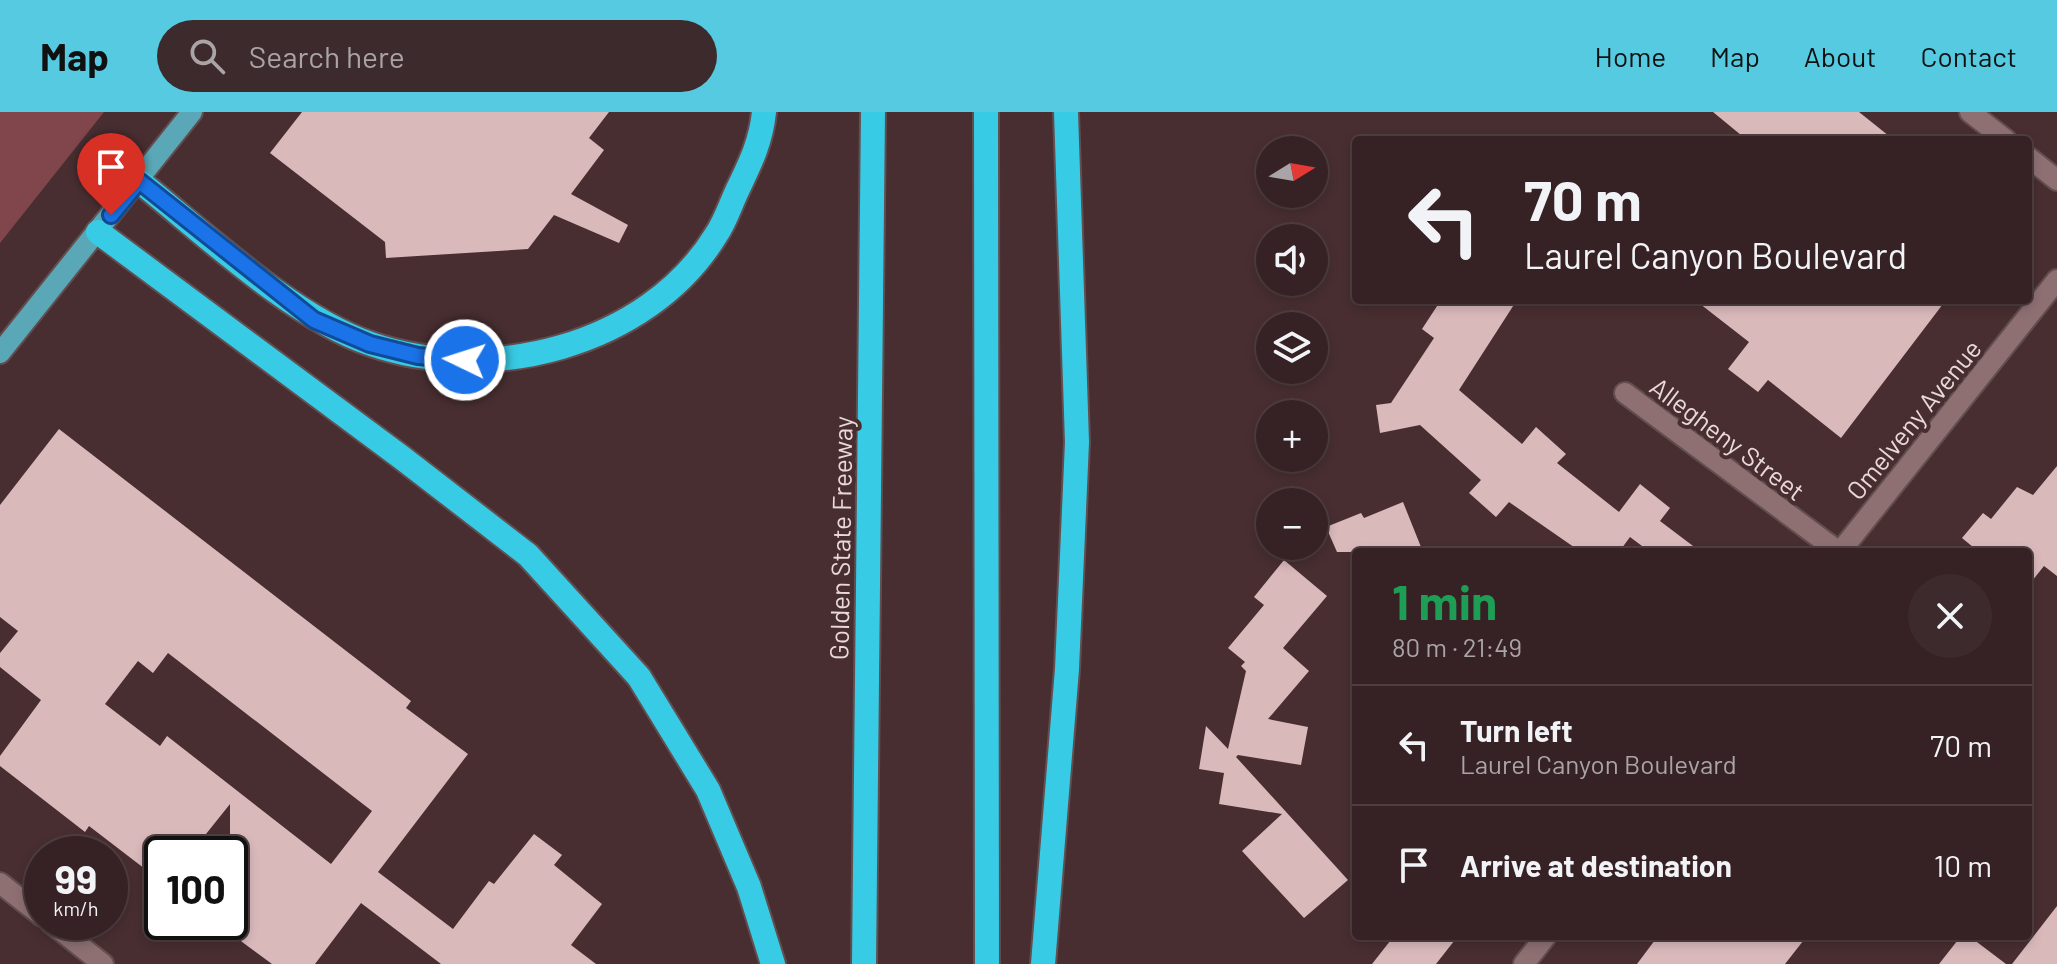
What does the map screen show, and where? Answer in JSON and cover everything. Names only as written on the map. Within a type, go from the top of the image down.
[{"type":"highway","points":[[139,181],[314,320],[370,344],[418,356],[488,361],[543,352],[607,329],[646,305],[680,277],[716,236],[761,140],[764,112]]},
{"type":"highway","name":"Golden State Freeway","points":[[864,964],[873,112]]},
{"type":"highway","points":[[986,112],[987,964]]},
{"type":"highway","points":[[1043,964],[1067,669],[1077,442],[1066,112]]},
{"type":"highway","points":[[98,232],[528,555],[639,677],[708,790],[749,887],[773,964]]},
{"type":"main road","points":[[0,353],[192,112]]},
{"type":"street","points":[[1970,112],[2001,136]]},
{"type":"street","points":[[2032,160],[2057,180]]},
{"type":"street","name":"Omelveny Avenue","points":[[1842,548],[2057,280]]},
{"type":"street","name":"Allegheny Street","points":[[1625,393],[1834,548]]},
{"type":"street","points":[[0,883],[24,902]]},
{"type":"street","points":[[73,940],[103,964]]},
{"type":"street","points":[[1524,964],[1543,940]]},
{"type":"shaded area","points":[[0,112],[104,112],[0,243]]},
{"type":"building","points":[[302,112],[609,112],[589,138],[604,150],[571,194],[628,225],[619,243],[554,215],[528,249],[386,258],[385,242],[270,153]]},
{"type":"building","points":[[1713,112],[1859,112],[1889,136],[1742,136]]},
{"type":"building","points":[[1438,304],[1514,304],[1459,390],[1522,444],[1536,427],[1566,454],[1557,463],[1619,512],[1640,484],[1670,508],[1660,521],[1696,548],[1645,548],[1630,537],[1622,548],[1575,548],[1509,502],[1496,517],[1469,493],[1481,480],[1420,425],[1380,433],[1376,405],[1391,403],[1434,338],[1422,329]]},
{"type":"building","points":[[1700,304],[1943,304],[1841,438],[1768,380],[1758,392],[1728,369],[1749,342]]},
{"type":"building","points":[[59,429],[411,701],[406,708],[468,754],[378,872],[453,929],[489,881],[494,884],[534,834],[562,855],[554,865],[602,904],[571,945],[596,964],[441,964],[361,903],[315,964],[272,964],[239,940],[248,940],[248,836],[230,836],[230,804],[204,836],[144,836],[144,868],[128,856],[128,836],[102,836],[89,826],[85,832],[0,766],[0,756],[41,700],[0,667],[0,653],[18,631],[0,617],[0,505]],"holes":[[[168,653],[372,811],[331,864],[167,736],[160,746],[105,704],[138,661],[153,673]]]},
{"type":"building","points":[[2057,466],[2057,576],[2044,566],[2032,581],[2032,548],[1974,548],[1962,538],[1983,513],[1991,519],[2017,487],[2033,495]]},
{"type":"building","points":[[1403,502],[1421,548],[1352,548],[1352,552],[1337,552],[1328,526],[1361,513],[1364,518]]},
{"type":"building","points":[[1284,560],[1327,596],[1283,648],[1309,671],[1268,719],[1308,727],[1301,765],[1236,757],[1348,880],[1304,918],[1242,851],[1282,814],[1219,804],[1224,773],[1199,769],[1206,726],[1228,749],[1246,671],[1241,666],[1245,662],[1228,648],[1264,605],[1254,597]]},
{"type":"building","points":[[2057,906],[2057,964],[2012,964]]},
{"type":"building","points":[[1391,940],[1455,940],[1436,964],[1372,964]]},
{"type":"building","points":[[1655,940],[1804,940],[1785,964],[1637,964]]},
{"type":"building","points":[[1958,940],[1974,940],[2006,964],[1939,964]]},
{"type":"route","points":[[111,215],[139,181],[314,320],[370,344],[418,356],[465,360]]}]
